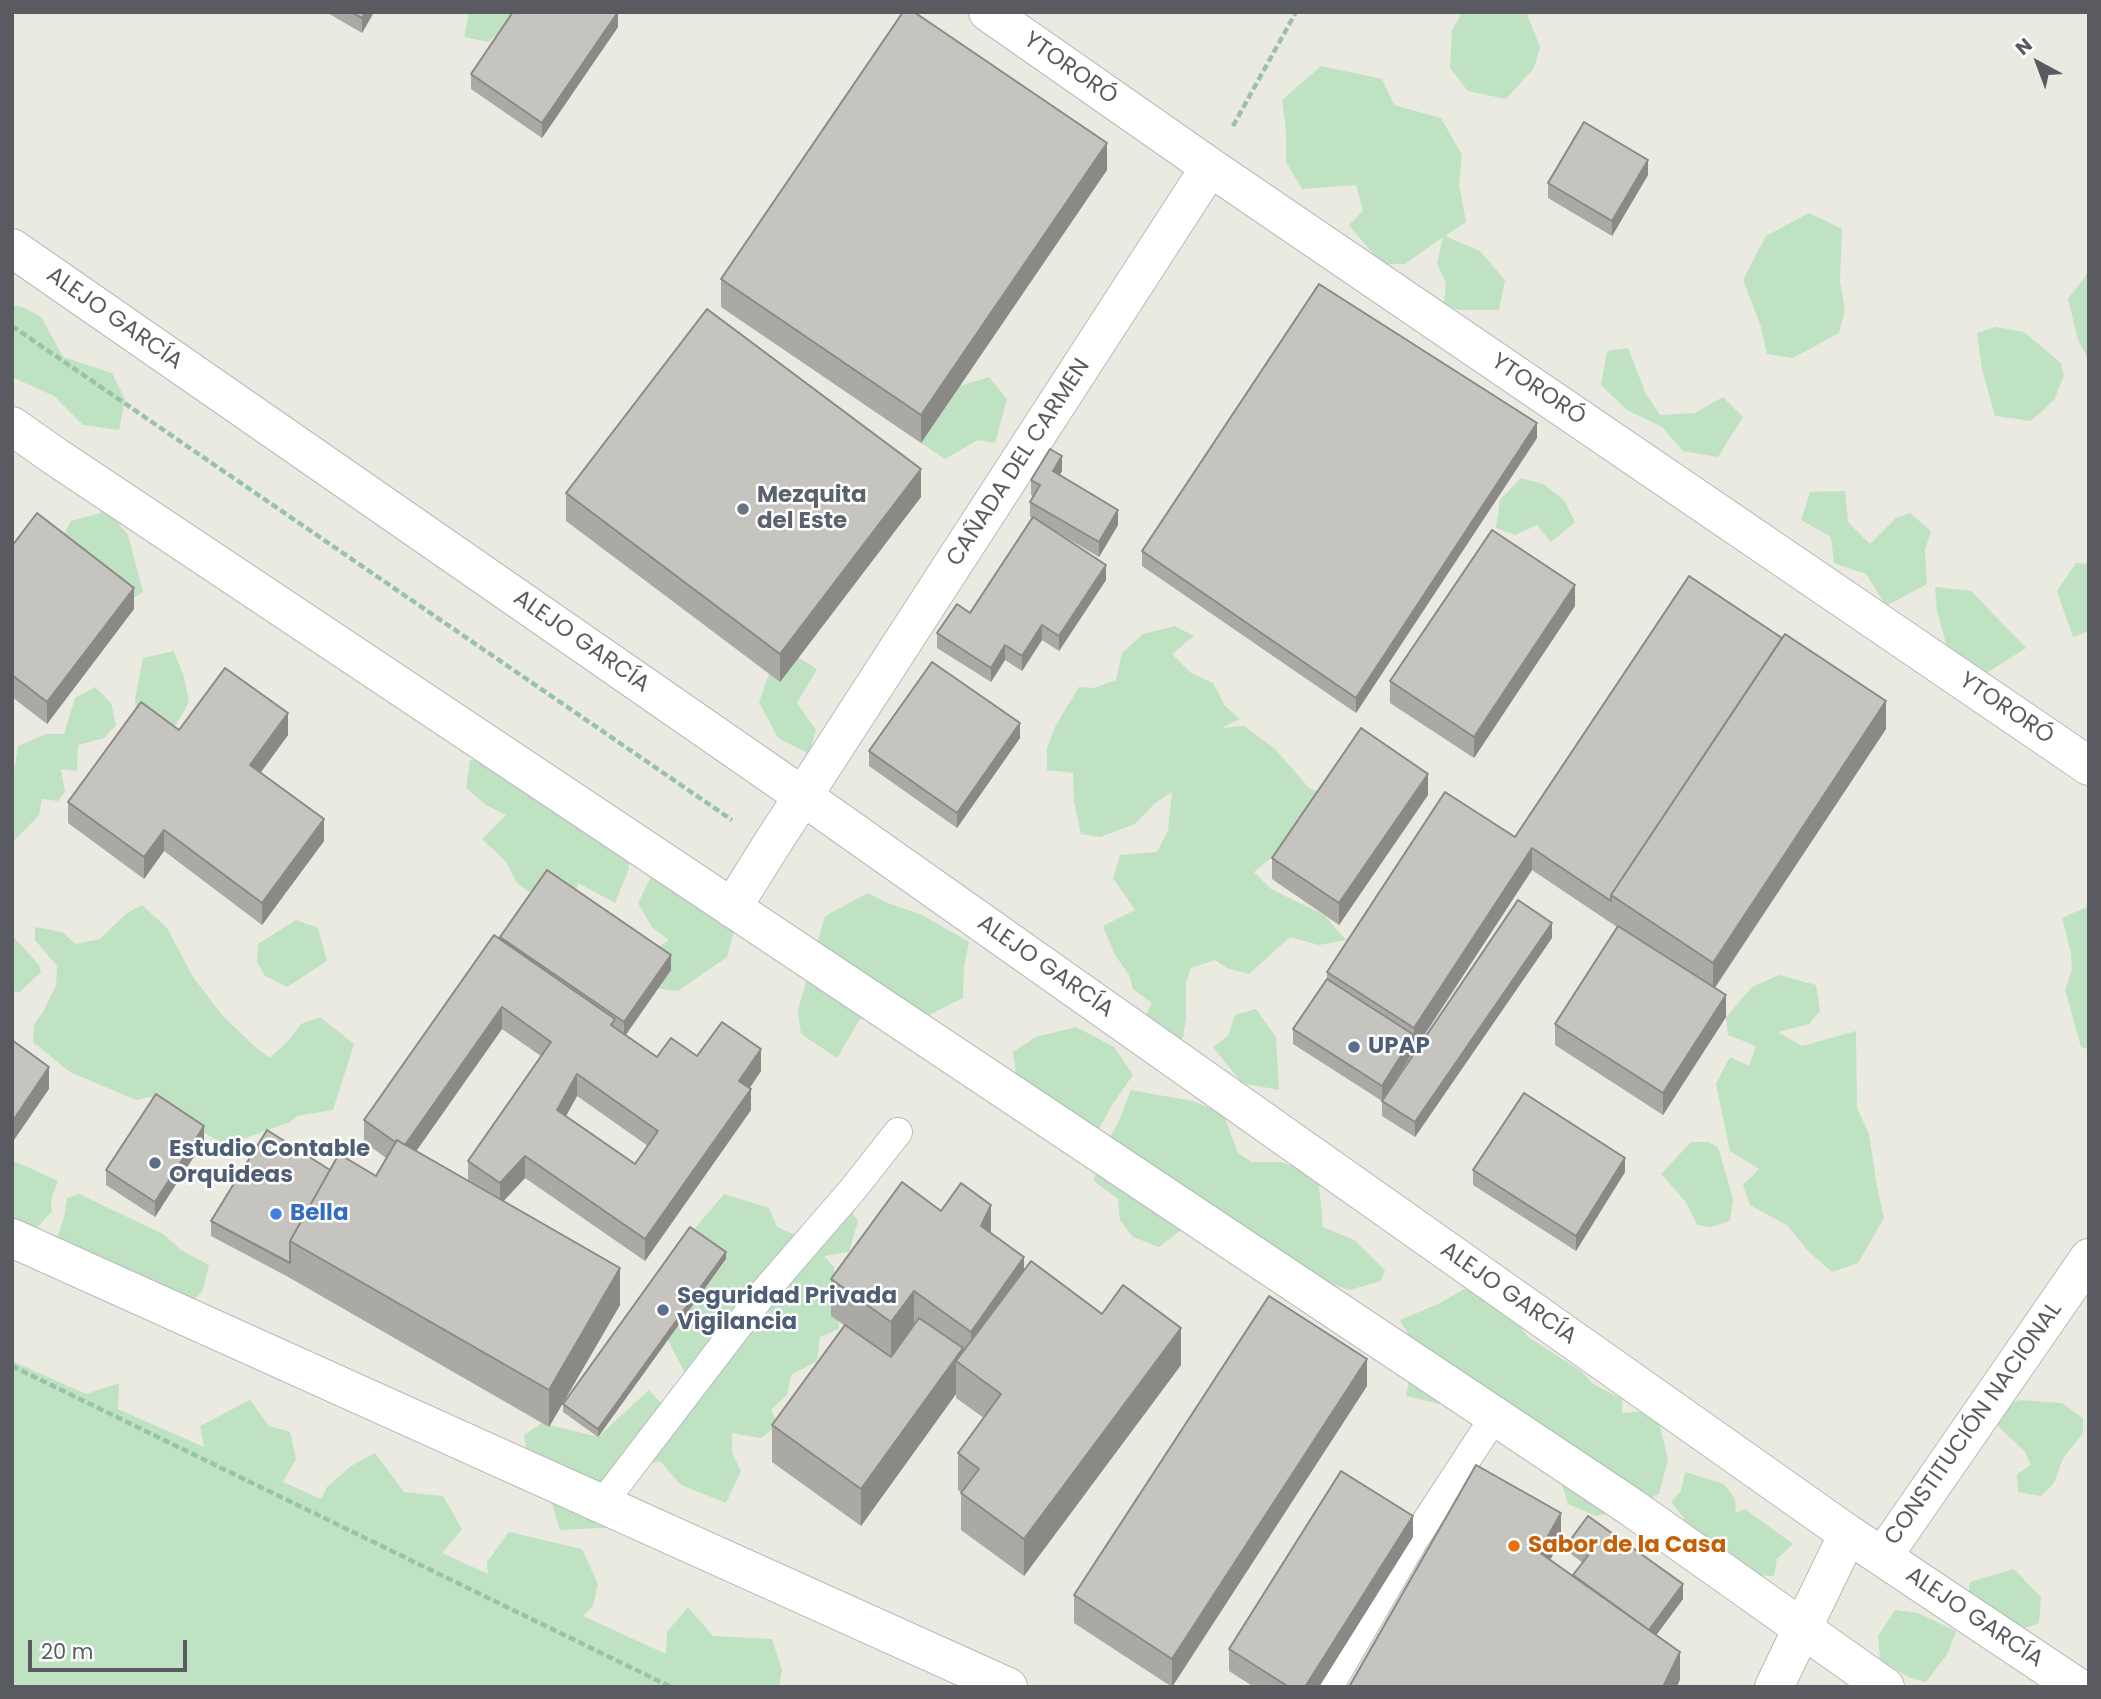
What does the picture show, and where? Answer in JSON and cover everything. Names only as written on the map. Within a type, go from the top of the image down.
[{"type":"street","name":"YTORORÓ","points":[[988,12],[1210,167],[2089,766]]},
{"type":"street","name":"CAÑADA DEL CARMEN","points":[[732,908],[1210,167]]},
{"type":"street","name":"ALEJO GARCÍA","points":[[12,248],[804,797],[1848,1534],[2077,1687]]},
{"type":"street","points":[[12,426],[1631,1507],[1885,1687]]},
{"type":"street","points":[[12,1238],[1008,1687]]},
{"type":"street","name":"CONSTITUCIÓN NACIONAL","points":[[1883,1556],[2089,1258]]},
{"type":"street","name":"CONSTITUCIÓN NACIONAL","points":[[1774,1687],[1848,1534]]},
{"type":"lane","points":[[602,1504],[765,1291],[854,1188],[898,1132]]},
{"type":"lane","points":[[1329,1687],[1414,1541],[1495,1416]]},
{"type":"path","points":[[1210,167],[1296,12]]},
{"type":"path","points":[[12,326],[770,846]]},
{"type":"path","points":[[12,1366],[671,1687]]},
{"type":"green space","points":[[469,12],[513,12],[510,20],[489,42],[464,37]]},
{"type":"green space","points":[[1462,12],[1527,14],[1540,47],[1534,68],[1506,99],[1468,91],[1450,68],[1452,31]]},
{"type":"green space","points":[[1321,66],[1382,79],[1394,105],[1441,118],[1462,155],[1459,184],[1466,222],[1445,236],[1480,251],[1505,280],[1499,310],[1458,310],[1444,303],[1446,283],[1437,263],[1443,237],[1405,264],[1387,264],[1373,254],[1349,225],[1363,211],[1356,185],[1302,189],[1286,162],[1282,100]]},
{"type":"green space","points":[[1809,213],[1842,229],[1840,281],[1845,310],[1839,333],[1793,358],[1767,354],[1761,327],[1743,280],[1766,236]]},
{"type":"green space","points":[[2089,271],[2089,360],[2078,340],[2068,299]]},
{"type":"green space","points":[[12,305],[23,307],[41,317],[63,357],[112,373],[125,399],[119,430],[83,425],[54,396],[12,377]]},
{"type":"green space","points":[[1996,327],[2024,332],[2061,363],[2064,376],[2054,400],[2031,421],[1995,416],[1982,369],[1977,333]]},
{"type":"green space","points":[[1628,348],[1646,394],[1660,415],[1695,413],[1723,397],[1743,417],[1718,457],[1683,451],[1662,427],[1627,410],[1601,385],[1607,351]]},
{"type":"green space","points":[[989,377],[1007,399],[995,443],[978,440],[945,459],[921,443],[960,386]]},
{"type":"green space","points":[[1521,478],[1543,484],[1564,500],[1575,522],[1551,542],[1537,525],[1515,535],[1496,528],[1500,500]]},
{"type":"green space","points":[[1845,491],[1848,522],[1870,544],[1896,518],[1910,513],[1931,531],[1925,550],[1927,584],[1886,606],[1866,574],[1834,563],[1831,537],[1801,520],[1810,492]]},
{"type":"green space","points":[[108,511],[128,535],[143,592],[126,603],[56,549],[71,521]]},
{"type":"green space","points":[[2076,563],[2089,564],[2089,631],[2073,637],[2057,591]]},
{"type":"green space","points":[[1935,587],[1971,591],[2026,648],[1971,683],[1949,654],[1937,611]]},
{"type":"green space","points":[[1175,626],[1194,636],[1172,654],[1191,673],[1213,683],[1225,706],[1240,719],[1222,728],[1244,726],[1275,749],[1309,788],[1323,793],[1288,844],[1254,872],[1271,889],[1324,915],[1346,940],[1319,945],[1290,937],[1249,974],[1227,968],[1215,960],[1191,968],[1186,982],[1183,1038],[1162,1051],[1136,1034],[1152,1003],[1133,989],[1129,975],[1115,955],[1103,926],[1135,910],[1113,878],[1120,855],[1157,852],[1168,830],[1172,792],[1155,803],[1135,824],[1100,837],[1081,834],[1074,802],[1073,773],[1047,770],[1047,748],[1056,725],[1079,687],[1094,688],[1116,680],[1122,653],[1143,634]]},
{"type":"green space","points":[[174,651],[184,677],[189,702],[176,725],[151,732],[137,719],[135,700],[143,658]]},
{"type":"green space","points":[[788,651],[817,669],[797,703],[816,730],[809,754],[778,738],[759,702],[769,674]]},
{"type":"green space","points":[[95,687],[111,703],[116,725],[104,738],[78,745],[77,771],[61,769],[65,792],[58,801],[42,799],[39,815],[12,843],[12,787],[18,746],[46,734],[64,734],[75,698]]},
{"type":"green space","points":[[470,760],[507,762],[632,841],[628,871],[615,903],[578,883],[569,921],[517,883],[506,862],[482,839],[506,815],[486,805],[466,788]]},
{"type":"green space","points":[[654,871],[736,924],[727,957],[678,991],[631,985],[624,970],[669,940],[652,927],[638,903]]},
{"type":"green space","points":[[868,893],[922,915],[969,942],[964,968],[963,998],[911,1024],[860,1019],[837,1058],[801,1034],[798,1010],[825,916]]},
{"type":"green space","points":[[142,905],[167,928],[193,977],[222,1015],[270,1058],[301,1024],[320,1017],[354,1044],[333,1110],[297,1116],[290,1122],[226,1145],[201,1131],[166,1102],[149,1097],[136,1100],[70,1072],[33,1042],[34,1024],[56,985],[57,966],[35,940],[35,927],[62,932],[76,944],[100,939],[127,913]]},
{"type":"green space","points":[[2089,906],[2089,1049],[2081,1047],[2065,989],[2072,970],[2071,953],[2062,918]]},
{"type":"green space","points":[[296,920],[318,928],[327,961],[287,987],[265,976],[257,962],[258,944]]},
{"type":"green space","points":[[12,935],[39,965],[41,972],[19,993],[12,990]]},
{"type":"green space","points":[[1779,975],[1816,985],[1820,1011],[1809,1024],[1778,1032],[1802,1046],[1856,1031],[1857,1108],[1869,1134],[1884,1218],[1858,1263],[1832,1272],[1808,1251],[1788,1226],[1750,1205],[1743,1185],[1759,1169],[1730,1151],[1716,1084],[1730,1057],[1749,1066],[1756,1046],[1728,1035],[1726,1017],[1752,987]]},
{"type":"green space","points":[[1256,1009],[1276,1037],[1279,1090],[1242,1083],[1213,1047],[1228,1036],[1235,1015]]},
{"type":"green space","points":[[1076,1027],[1114,1047],[1133,1075],[1112,1105],[1090,1146],[1022,1116],[1013,1052],[1036,1037]]},
{"type":"green space","points":[[1131,1090],[1192,1101],[1223,1113],[1238,1153],[1252,1162],[1280,1162],[1318,1174],[1323,1227],[1354,1240],[1385,1270],[1381,1281],[1349,1290],[1181,1230],[1159,1247],[1133,1237],[1120,1220],[1118,1199],[1094,1181],[1100,1154],[1118,1123]]},
{"type":"green space","points":[[1691,1142],[1708,1142],[1718,1147],[1733,1199],[1730,1221],[1711,1227],[1697,1225],[1686,1202],[1661,1174]]},
{"type":"green space","points":[[12,1160],[58,1181],[51,1200],[52,1211],[35,1230],[12,1218]]},
{"type":"green space","points":[[79,1194],[163,1234],[181,1250],[209,1265],[203,1290],[189,1306],[56,1241],[67,1198]]},
{"type":"green space","points":[[724,1194],[769,1208],[777,1227],[808,1240],[843,1199],[858,1221],[849,1252],[824,1256],[834,1267],[839,1329],[820,1337],[817,1361],[791,1375],[787,1395],[771,1410],[779,1424],[761,1438],[732,1433],[732,1453],[741,1471],[726,1503],[681,1485],[660,1461],[639,1466],[621,1527],[560,1530],[550,1498],[530,1471],[524,1435],[542,1423],[598,1437],[649,1390],[663,1405],[696,1395],[668,1340],[726,1260],[690,1234]]},
{"type":"green space","points":[[1468,1287],[1506,1309],[1528,1337],[1581,1371],[1593,1384],[1622,1399],[1622,1413],[1646,1411],[1660,1426],[1668,1460],[1659,1494],[1631,1507],[1596,1516],[1568,1504],[1559,1475],[1538,1468],[1520,1430],[1487,1407],[1439,1404],[1406,1396],[1415,1346],[1400,1320],[1438,1304]]},
{"type":"green space","points":[[12,1361],[86,1394],[119,1383],[118,1409],[204,1447],[200,1426],[250,1400],[269,1426],[290,1432],[296,1459],[283,1482],[321,1499],[327,1487],[351,1466],[375,1453],[404,1492],[443,1496],[462,1529],[442,1553],[488,1574],[487,1562],[509,1532],[582,1549],[598,1584],[593,1606],[583,1616],[666,1654],[667,1632],[688,1607],[713,1636],[772,1639],[782,1670],[779,1687],[12,1687]]},
{"type":"green space","points":[[2020,1400],[2062,1403],[2083,1418],[2083,1433],[2063,1458],[2054,1483],[2041,1496],[2018,1492],[2017,1474],[2031,1465],[2025,1452],[1983,1411]]},
{"type":"green space","points":[[1685,1472],[1724,1484],[1735,1499],[1736,1513],[1745,1509],[1793,1544],[1777,1559],[1774,1576],[1757,1575],[1674,1550],[1684,1518],[1671,1502],[1681,1491]]},
{"type":"green space","points":[[2014,1569],[2041,1597],[2039,1623],[2016,1631],[1968,1596],[1970,1582]]},
{"type":"green space","points":[[1895,1610],[1918,1613],[1956,1631],[1948,1653],[1926,1682],[1908,1677],[1880,1660],[1878,1636]]},
{"type":"building","points":[[351,12],[365,12],[362,18]]},
{"type":"building","points":[[513,12],[618,12],[542,123],[471,74]]},
{"type":"building","points":[[903,12],[914,12],[1107,143],[921,415],[721,279]]},
{"type":"building","points":[[1584,122],[1648,160],[1612,221],[1548,183]]},
{"type":"building","points":[[1319,284],[1537,423],[1356,698],[1142,551]]},
{"type":"building","name":"Mezquita del Este","points":[[707,309],[921,469],[780,654],[566,493]]},
{"type":"building","points":[[1050,449],[1062,456],[1053,471],[1118,510],[1099,542],[1030,502],[1040,485],[1031,480]]},
{"type":"building","points":[[37,513],[134,588],[47,702],[12,675],[12,546]]},
{"type":"building","points":[[1033,517],[1106,565],[1059,636],[1042,625],[1022,656],[1005,645],[991,668],[937,633],[957,604],[970,613]]},
{"type":"building","points":[[1492,530],[1575,585],[1474,737],[1390,681]]},
{"type":"building","points":[[1689,576],[1782,638],[1611,895],[1611,901],[1532,848],[1414,1028],[1327,972],[1445,792],[1515,837]]},
{"type":"building","points":[[1785,634],[1886,701],[1713,963],[1611,895]]},
{"type":"building","points":[[932,662],[1020,723],[957,813],[869,751]]},
{"type":"building","points":[[225,668],[288,713],[250,765],[324,819],[262,903],[164,830],[144,857],[68,802],[141,702],[179,730]]},
{"type":"building","points":[[1361,728],[1428,774],[1339,903],[1272,858]]},
{"type":"building","points":[[547,870],[671,955],[624,1022],[500,937]]},
{"type":"building","points":[[1518,900],[1552,923],[1415,1122],[1382,1101]]},
{"type":"building","points":[[1618,926],[1726,995],[1663,1093],[1555,1024]]},
{"type":"building","points":[[494,935],[615,1019],[611,1025],[657,1057],[671,1038],[697,1056],[722,1022],[761,1049],[739,1081],[751,1089],[645,1239],[525,1156],[500,1183],[468,1161],[551,1042],[502,1007],[405,1145],[397,1140],[395,1142],[364,1120]],"holes":[[[577,1074],[658,1131],[635,1164],[557,1110]]]},
{"type":"building","name":"UPAP","points":[[1327,979],[1414,1035],[1382,1086],[1293,1029]]},
{"type":"building","points":[[12,1040],[49,1067],[12,1122]]},
{"type":"building","points":[[1524,1093],[1625,1158],[1576,1236],[1473,1170]]},
{"type":"building","name":"Estudio Contable Orquideas","points":[[156,1094],[204,1126],[155,1202],[106,1170]]},
{"type":"building","name":"Bella","points":[[267,1130],[330,1170],[290,1241],[290,1263],[211,1221]]},
{"type":"building","points":[[397,1140],[620,1268],[549,1390],[290,1241],[339,1154],[376,1176]]},
{"type":"building","points":[[902,1182],[941,1211],[961,1183],[991,1205],[981,1226],[1024,1257],[971,1332],[914,1291],[891,1322],[831,1279]]},
{"type":"building","name":"Seguridad Privada Vigilancia","points":[[690,1227],[726,1252],[598,1429],[563,1404]]},
{"type":"building","points":[[1031,1261],[1102,1314],[1123,1285],[1181,1328],[1024,1539],[961,1493],[979,1469],[958,1453],[1001,1394],[956,1361]]},
{"type":"building","points":[[1269,1296],[1367,1359],[1172,1659],[1074,1595]]},
{"type":"building","points":[[919,1318],[963,1348],[861,1489],[772,1425],[845,1325],[891,1357]]},
{"type":"building","points":[[1476,1465],[1561,1513],[1539,1552],[1680,1652],[1663,1687],[1349,1687]]},
{"type":"building","points":[[1341,1471],[1413,1516],[1305,1687],[1289,1687],[1229,1649]]},
{"type":"building","points":[[1588,1516],[1683,1584],[1649,1630],[1573,1575],[1590,1553],[1571,1539]]},
{"type":"place","name":"Mezquita del Este","points":[[743,509]]},
{"type":"place","name":"UPAP","points":[[1354,1047]]},
{"type":"place","name":"Estudio Contable Orquideas","points":[[155,1163]]},
{"type":"place","name":"Bella","points":[[276,1214]]},
{"type":"place","name":"Seguridad Privada Vigilancia","points":[[663,1310]]},
{"type":"place","name":"Sabor de la Casa","points":[[1514,1546]]}]
